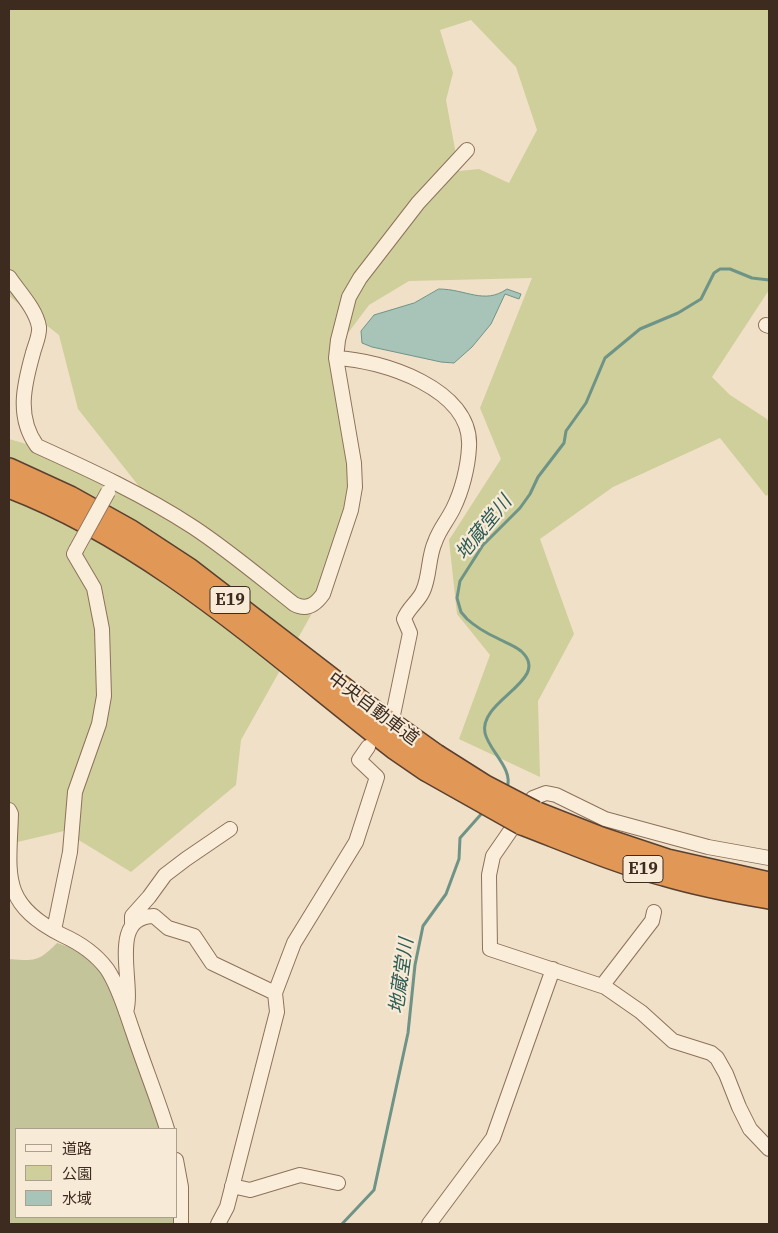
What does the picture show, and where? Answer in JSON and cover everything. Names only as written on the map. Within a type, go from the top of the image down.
[{"type":"highway","name":"中央自動車道","points":[[9,469],[70,497],[189,568],[363,703],[431,763]]},
{"type":"highway","name":"中央自動車道","points":[[9,487],[71,517],[130,549],[187,587],[394,748],[431,763],[593,852],[663,875],[719,889],[769,898]]},
{"type":"highway","name":"中央自動車道","points":[[529,818],[601,838],[667,860],[769,883]]},
{"type":"street","points":[[9,278],[14,295],[36,317],[39,330],[23,397],[24,418],[29,435],[37,446],[110,486],[194,527],[294,604],[306,608],[316,604],[323,594],[351,510],[355,488],[354,463],[336,358],[338,340],[349,297],[360,278],[418,203],[467,150]]},
{"type":"street","points":[[336,358],[389,368],[435,389],[464,417],[469,434],[469,448],[462,486],[452,510],[433,545],[424,590],[404,619],[410,633],[394,715]]},
{"type":"street","points":[[54,930],[70,852],[76,792],[99,724],[104,696],[102,629],[96,596],[94,588],[74,554],[110,486]]},
{"type":"street","points":[[218,1224],[227,1207],[277,1012],[275,993],[294,943],[356,842],[363,824],[377,777],[359,760],[368,747]]},
{"type":"street","points":[[769,858],[708,847],[605,819],[556,795],[546,793],[533,798],[493,856],[489,875],[490,949],[602,986],[625,999],[672,1041],[710,1053],[717,1058],[744,1119],[750,1129],[769,1149]]},
{"type":"street","points":[[9,810],[11,814],[10,867],[12,886],[25,910],[36,920],[78,942],[95,954],[107,970],[126,1012],[167,1128]]},
{"type":"street","points":[[126,1012],[129,1002],[127,935],[132,916],[150,897],[165,875],[186,858],[230,829]]},
{"type":"street","points":[[602,986],[652,921],[654,912]]},
{"type":"street","points":[[131,924],[145,916],[154,916],[168,928],[194,936],[212,963],[275,993]]},
{"type":"street","points":[[429,1224],[493,1138],[553,969]]},
{"type":"street","points":[[178,1171],[181,1187],[181,1224]]},
{"type":"street","points":[[232,1186],[250,1190],[300,1174],[338,1183]]},
{"type":"green space","points":[[9,9],[769,9],[769,290],[712,377],[730,395],[767,419],[769,423],[769,494],[766,496],[720,438],[613,487],[540,539],[574,634],[538,701],[540,777],[459,739],[490,655],[457,614],[449,540],[501,459],[480,408],[532,278],[409,281],[369,305],[333,353],[352,484],[311,615],[241,740],[236,785],[131,872],[64,831],[9,844],[9,439],[30,445],[149,499],[78,409],[59,335],[9,296]],"holes":[[[471,20],[516,67],[537,130],[509,183],[479,169],[459,171],[446,100],[453,73],[440,30]]]},
{"type":"green space","points":[[57,943],[75,949],[90,960],[104,977],[125,1018],[134,1041],[163,1128],[15,1128],[15,1218],[175,1218],[175,1224],[9,1224],[9,959],[31,960],[45,954]]},
{"type":"water","points":[[439,289],[482,296],[499,294],[507,289],[521,294],[519,299],[505,294],[491,324],[472,347],[454,363],[441,362],[372,347],[362,343],[361,331],[374,315],[414,303]]},
{"type":"waterway","name":"地蔵堂川","points":[[507,788],[507,774],[487,740],[485,733],[486,721],[492,710],[522,681],[528,671],[528,661],[521,651],[481,630],[461,612],[457,598],[460,581],[483,545],[520,508],[530,494],[538,477],[564,443],[566,431],[586,403],[605,358],[640,329],[678,313],[701,299],[714,273],[720,269],[730,269],[752,278],[769,280]]},
{"type":"waterway","name":"地蔵堂川","points":[[342,1224],[374,1190],[408,1033],[415,965],[423,926],[446,894],[459,859],[460,838],[483,812]]}]
